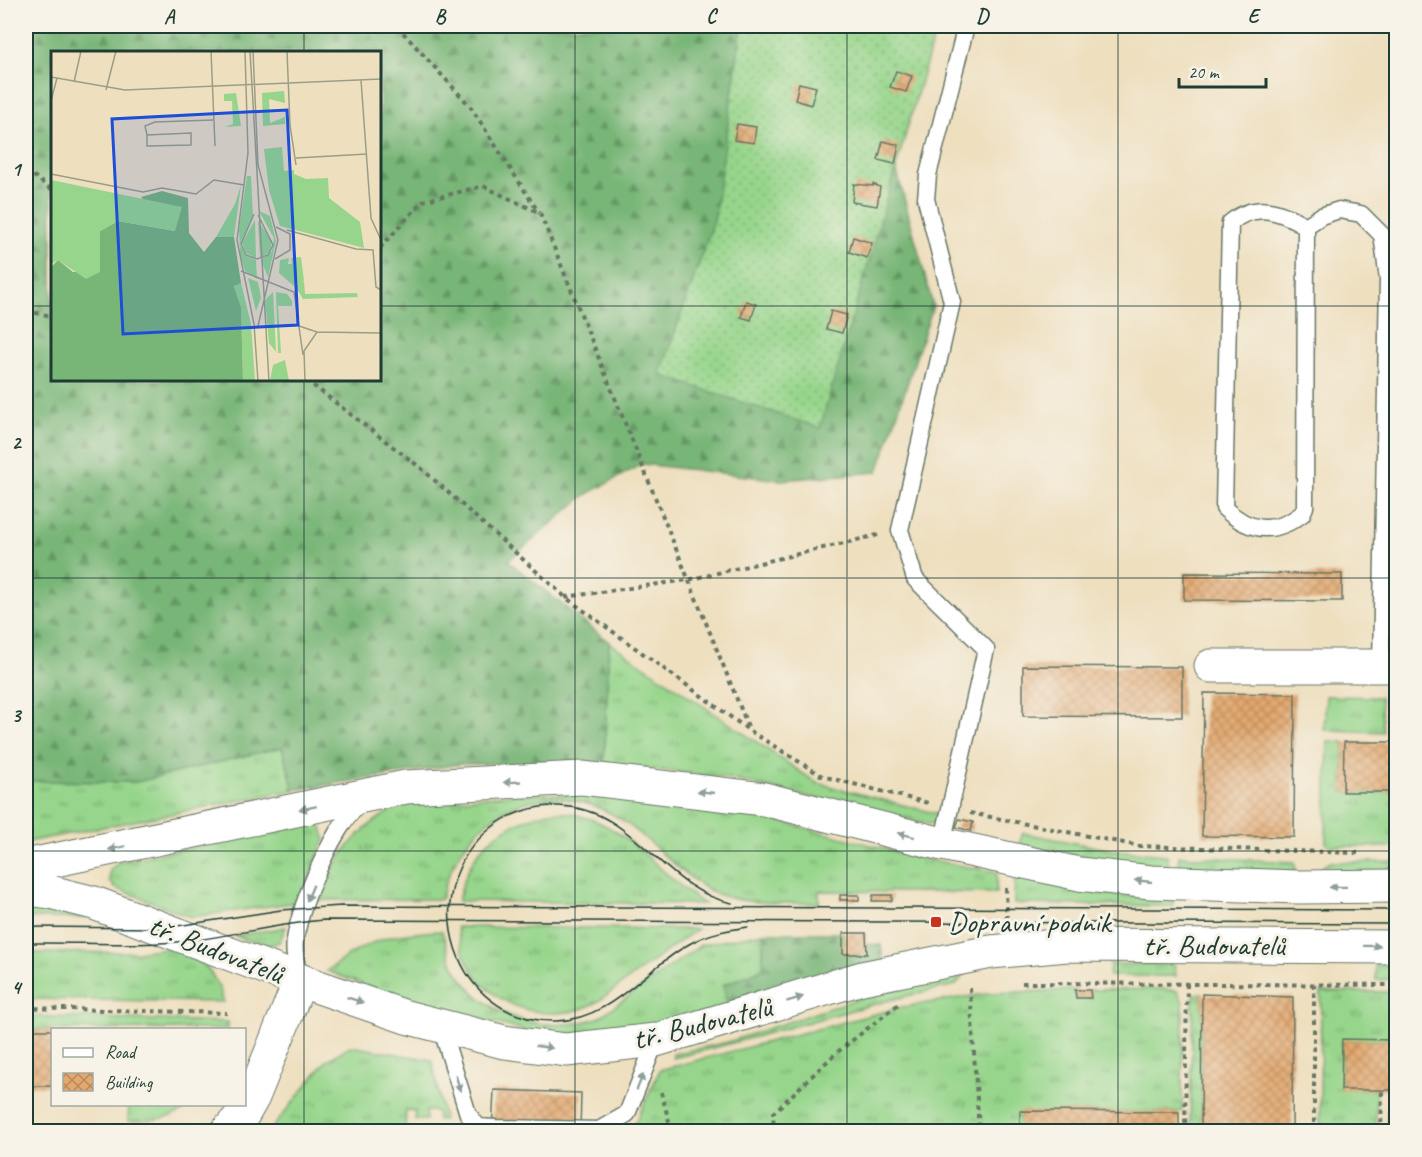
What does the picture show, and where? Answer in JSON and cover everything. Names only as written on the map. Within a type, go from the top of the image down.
[{"type":"street","points":[[1211,666],[1389,666]]},
{"type":"street","name":"tř. Budovatelů","points":[[26,866],[406,787],[582,778],[764,799],[942,844],[1079,874],[1151,882],[1298,887],[1396,886]]},
{"type":"street","name":"tř. Budovatelů","points":[[26,889],[50,892],[94,903],[300,981],[441,1026],[504,1042],[566,1050],[656,1040],[862,978],[991,952],[1067,945],[1396,947]]},
{"type":"street","points":[[227,1131],[244,1113],[253,1097],[300,981]]},
{"type":"lane","points":[[942,844],[986,649],[915,579],[900,530],[952,302],[926,199],[928,175],[966,26]]},
{"type":"lane","points":[[1262,210],[1286,214],[1306,226],[1305,507],[1302,514],[1276,527],[1252,528],[1238,522],[1224,508],[1230,223],[1243,212],[1262,210]]},
{"type":"lane","points":[[1306,226],[1321,216],[1340,210],[1361,214],[1382,235],[1388,279],[1389,666]]},
{"type":"lane","points":[[300,981],[294,942],[304,909],[342,823],[361,802],[374,793]]},
{"type":"lane","points":[[441,1026],[468,1114],[478,1127],[599,1130],[627,1114]]},
{"type":"lane","points":[[621,1131],[656,1040]]},
{"type":"path","points":[[397,26],[470,106],[540,213],[750,731]]},
{"type":"path","points":[[26,170],[51,189]]},
{"type":"path","points":[[381,247],[423,201],[483,186],[540,213]]},
{"type":"path","points":[[26,311],[51,316]]},
{"type":"path","points":[[307,381],[422,469],[565,597],[750,731],[822,776],[1015,824],[1139,846],[1361,853]]},
{"type":"path","points":[[565,597],[688,579],[900,530]]},
{"type":"path","points":[[1006,885],[1007,922]]},
{"type":"path","points":[[1018,983],[1396,986]]},
{"type":"path","points":[[1185,1131],[1187,983]]},
{"type":"path","points":[[1314,985],[1314,1131]]},
{"type":"path","points":[[958,991],[976,987]]},
{"type":"path","points":[[970,988],[979,1131]]},
{"type":"path","points":[[774,1131],[772,1113],[835,1054],[901,1002],[890,1005]]},
{"type":"path","points":[[26,1008],[227,1013]]},
{"type":"path","points":[[660,1088],[672,1131]]},
{"type":"path","points":[[1381,1131],[1382,1090]]},
{"type":"green space","points":[[26,26],[742,26],[714,221],[660,374],[895,164],[933,306],[878,472],[781,480],[642,464],[584,496],[508,561],[609,642],[604,763],[461,764],[294,790],[282,747],[136,782],[26,781]]},
{"type":"green space","points":[[742,26],[937,26],[820,428],[660,375],[714,221]]},
{"type":"green space","points":[[609,642],[817,783],[934,813],[941,818],[943,827],[726,778],[604,763]]},
{"type":"green space","points":[[1326,696],[1380,697],[1383,732],[1324,730]]},
{"type":"green space","points":[[1391,697],[1396,697],[1396,732],[1391,732]]},
{"type":"green space","points":[[1328,741],[1344,742],[1343,792],[1396,792],[1396,847],[1330,846],[1326,843]]},
{"type":"green space","points":[[282,747],[294,790],[26,842],[26,781],[136,782]]},
{"type":"green space","points":[[519,794],[650,799],[750,815],[916,857],[997,872],[996,893],[819,891],[819,903],[735,899],[722,896],[699,884],[637,831],[597,807],[567,799],[539,799],[512,807],[488,821],[468,842],[452,868],[441,899],[316,900],[350,844],[373,823],[403,804]]},
{"type":"green space","points":[[549,812],[574,814],[615,831],[704,904],[458,901],[470,867],[488,842],[514,824]]},
{"type":"green space","points":[[314,823],[322,827],[325,839],[299,902],[191,917],[115,888],[109,880],[110,870],[119,862]]},
{"type":"green space","points":[[1023,833],[1112,850],[1165,855],[1168,857],[1168,867],[1106,862],[1019,844]]},
{"type":"green space","points":[[1179,856],[1294,862],[1296,872],[1178,868]]},
{"type":"green space","points":[[1331,862],[1396,862],[1396,873],[1321,873],[1323,866]]},
{"type":"green space","points":[[1015,877],[1085,891],[1173,901],[1173,906],[1014,904]]},
{"type":"green space","points":[[26,904],[86,918],[26,918]]},
{"type":"green space","points":[[286,927],[279,942],[268,946],[235,936]]},
{"type":"green space","points":[[457,927],[697,929],[597,1002],[563,1013],[545,1013],[527,1010],[510,1003],[494,994],[481,982],[465,958]]},
{"type":"green space","points":[[442,931],[456,970],[483,1001],[518,1019],[538,1023],[558,1025],[598,1018],[701,945],[763,933],[764,969],[724,985],[729,1008],[622,1033],[538,1034],[401,999],[327,971],[355,952],[381,940],[394,936]]},
{"type":"green space","points":[[763,933],[843,933],[844,954],[866,954],[866,944],[881,945],[883,960],[729,1008],[723,985],[763,969]]},
{"type":"green space","points":[[173,947],[192,956],[206,967],[217,983],[224,1002],[26,999],[26,953],[138,952]]},
{"type":"green space","points":[[1110,964],[1174,964],[1176,976],[1109,976]]},
{"type":"green space","points":[[1375,965],[1396,966],[1396,979],[1376,980]]},
{"type":"green space","points":[[964,974],[956,985],[885,1001],[673,1058],[673,1054],[728,1042],[872,994]]},
{"type":"green space","points":[[1163,989],[1178,991],[1183,1003],[1182,1110],[1179,1112],[1020,1112],[1020,1132],[631,1132],[660,1070],[902,1007],[991,993],[1075,990],[1076,998],[1090,998],[1090,990]]},
{"type":"green space","points":[[1321,992],[1396,992],[1396,1040],[1342,1040],[1341,1089],[1376,1090],[1376,1131],[1324,1131],[1320,1122]]},
{"type":"green space","points":[[1193,994],[1202,994],[1201,1131],[1190,1131]]},
{"type":"green space","points":[[26,1016],[228,1022],[228,1028],[26,1030]]},
{"type":"green space","points":[[350,1046],[432,1060],[444,1120],[437,1120],[437,1111],[426,1111],[426,1120],[415,1120],[415,1111],[406,1110],[405,1131],[270,1131],[326,1061]]},
{"type":"green space","points":[[1388,1090],[1396,1090],[1396,1131],[1387,1131]]},
{"type":"green space","points":[[129,1106],[191,1106],[162,1119],[128,1121]]},
{"type":"building","points":[[896,71],[912,76],[906,92],[890,87]]},
{"type":"building","points":[[799,83],[816,87],[811,105],[795,100]]},
{"type":"building","points":[[737,124],[756,127],[754,143],[734,140]]},
{"type":"building","points":[[883,141],[899,145],[895,164],[878,160]]},
{"type":"building","points":[[854,184],[873,186],[873,184],[880,187],[877,206],[852,202]]},
{"type":"building","points":[[853,237],[872,243],[867,258],[849,252]]},
{"type":"building","points":[[746,301],[756,304],[751,320],[741,317]]},
{"type":"building","points":[[831,311],[847,315],[842,333],[826,329]]},
{"type":"building","points":[[1184,573],[1342,574],[1342,601],[1184,600]]},
{"type":"building","points":[[1023,666],[1182,667],[1182,717],[1023,716]]},
{"type":"building","points":[[1204,693],[1295,694],[1294,837],[1202,836]]},
{"type":"building","points":[[1344,742],[1396,742],[1396,792],[1343,792]]},
{"type":"building","points":[[959,819],[973,822],[971,831],[956,827]]},
{"type":"building","points":[[840,895],[859,895],[859,900],[840,900]]},
{"type":"building","points":[[873,895],[892,895],[892,901],[872,901]]},
{"type":"building","points":[[843,933],[866,933],[867,954],[843,954]]},
{"type":"building","points":[[1075,990],[1090,990],[1091,998],[1076,998]]},
{"type":"building","points":[[1202,994],[1293,997],[1292,1132],[1201,1132]]},
{"type":"building","points":[[26,1030],[51,1030],[51,1086],[26,1086]]},
{"type":"building","points":[[1342,1039],[1396,1040],[1396,1090],[1341,1090]]},
{"type":"building","points":[[494,1090],[581,1093],[580,1132],[492,1132]]},
{"type":"building","points":[[1020,1111],[1179,1112],[1179,1132],[1020,1132]]},
{"type":"tram line","points":[[732,903],[708,895],[686,883],[629,834],[609,820],[586,810],[550,806],[523,811],[506,818],[491,828],[467,854],[453,885],[450,917],[455,948],[469,977],[491,1000],[520,1016],[556,1021],[594,1012],[628,991],[659,965],[691,943],[719,932],[748,927]]},
{"type":"tram line","points":[[26,927],[164,928],[281,910],[341,906],[1396,910]]},
{"type":"tram line","points":[[26,943],[175,942],[323,920],[1396,924]]},
{"type":"place","name":"Dopravní podnik","points":[[936,922]]}]
